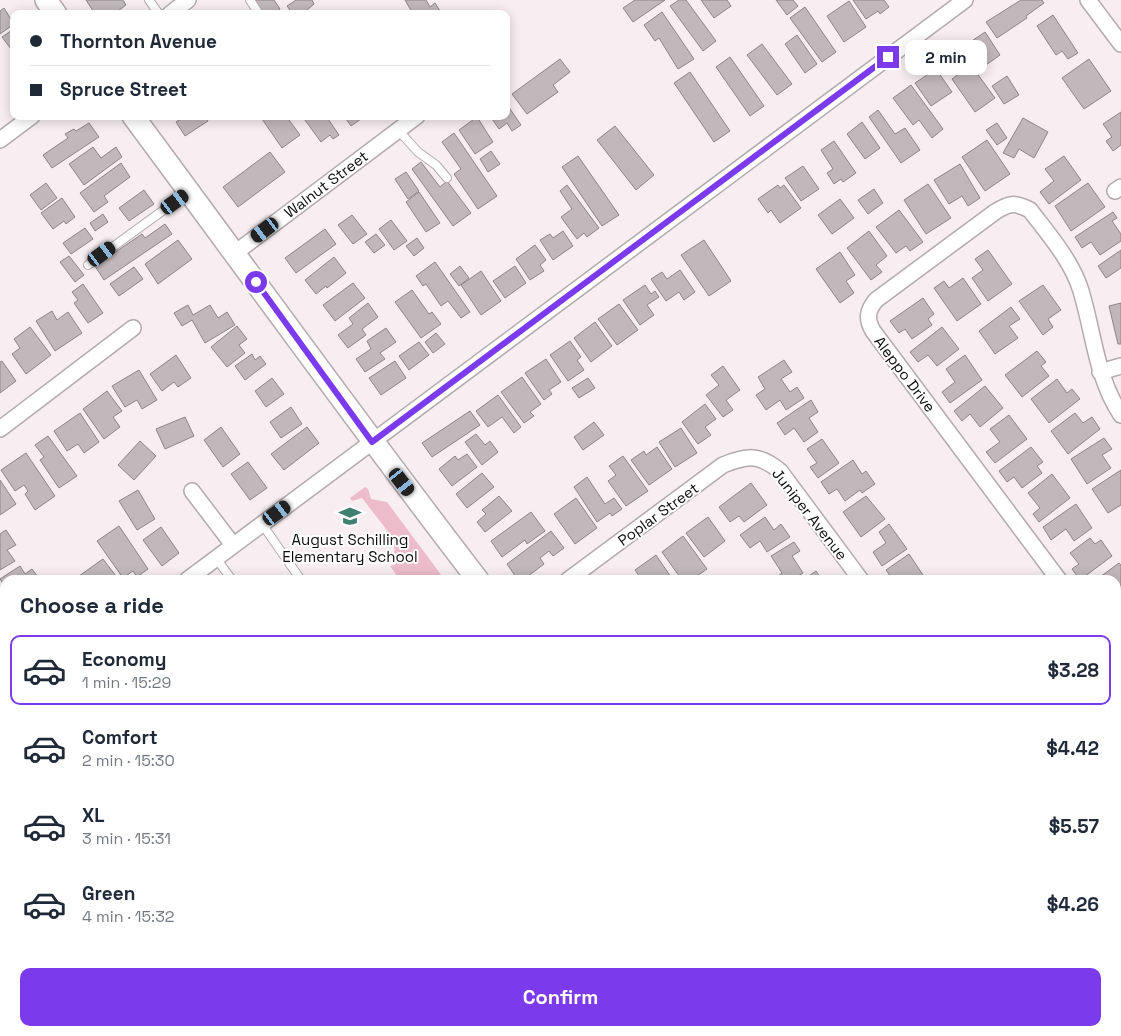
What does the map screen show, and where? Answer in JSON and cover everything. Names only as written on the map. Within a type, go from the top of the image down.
[{"type":"main road","points":[[136,120],[372,442],[474,575]]},
{"type":"street","points":[[175,10],[188,0]]},
{"type":"street","points":[[194,575],[965,0]]},
{"type":"street","points":[[1088,0],[1121,44]]},
{"type":"street","points":[[0,140],[27,120]]},
{"type":"street","name":"Walnut Street","points":[[235,253],[412,120]]},
{"type":"street","name":"Aleppo Drive","points":[[1054,575],[873,331],[869,325],[868,315],[871,306],[876,300],[995,212],[1005,206],[1014,204],[1030,210],[1074,271],[1081,290],[1100,372]]},
{"type":"street","points":[[0,429],[133,328]]},
{"type":"street","points":[[1121,366],[1100,372],[1106,389],[1121,415]]},
{"type":"street","name":"Poplar Street","points":[[575,575],[723,465],[752,457]]},
{"type":"street","name":"Juniper Avenue","points":[[752,457],[768,461],[780,471],[857,575]]},
{"type":"street","points":[[192,491],[233,545]]},
{"type":"lane","points":[[398,130],[418,152],[436,165],[447,178]]},
{"type":"lane","points":[[88,265],[189,192]]},
{"type":"lane","points":[[262,524],[298,575]]},
{"type":"lane","points":[[216,558],[228,575]]},
{"type":"shaded area","points":[[365,487],[368,489],[371,499],[387,502],[441,575],[396,575],[390,566],[396,564],[393,538],[362,498],[352,501],[350,498]]},
{"type":"building","points":[[86,0],[123,0],[126,5],[119,10],[92,10]]},
{"type":"building","points":[[253,0],[274,0],[280,9],[279,10],[260,10]]},
{"type":"building","points":[[296,0],[312,0],[314,4],[307,10],[290,10],[287,6]]},
{"type":"building","points":[[405,0],[426,0],[430,7],[435,3],[439,10],[411,10]]},
{"type":"building","points":[[635,0],[665,0],[633,22],[623,8]]},
{"type":"building","points":[[679,0],[686,0],[716,41],[703,51],[670,6]]},
{"type":"building","points":[[701,0],[727,0],[731,6],[714,18]]},
{"type":"building","points":[[776,0],[793,0],[798,6],[787,15]]},
{"type":"building","points":[[853,0],[884,0],[889,7],[880,14],[878,11],[866,19]]},
{"type":"building","points":[[1021,0],[1042,0],[1044,3],[1026,16],[1027,18],[997,38],[986,22]]},
{"type":"building","points":[[849,1],[866,27],[844,42],[827,16]]},
{"type":"building","points":[[805,7],[836,52],[822,62],[790,18]]},
{"type":"building","points":[[4,8],[10,18],[10,27],[0,34],[0,11]]},
{"type":"building","points":[[662,12],[694,59],[678,69],[659,38],[655,41],[644,25]]},
{"type":"building","points":[[1053,15],[1078,53],[1068,59],[1062,51],[1056,55],[1037,26]]},
{"type":"building","points":[[10,32],[10,48],[2,37]]},
{"type":"building","points":[[985,32],[1000,55],[979,70],[963,47]]},
{"type":"building","points":[[797,35],[817,64],[805,73],[785,44]]},
{"type":"building","points":[[762,44],[792,84],[777,95],[747,55]]},
{"type":"building","points":[[730,57],[764,106],[750,116],[716,67]]},
{"type":"building","points":[[560,59],[570,72],[553,85],[558,92],[527,114],[512,94]]},
{"type":"building","points":[[1089,59],[1111,91],[1084,109],[1062,78]]},
{"type":"building","points":[[971,65],[995,98],[975,112],[952,79]]},
{"type":"building","points":[[936,69],[952,92],[931,106],[915,83]]},
{"type":"building","points":[[690,72],[730,131],[714,142],[674,83]]},
{"type":"building","points":[[1007,76],[1019,95],[1004,104],[992,86]]},
{"type":"building","points":[[911,85],[943,129],[932,138],[919,120],[913,125],[893,98]]},
{"type":"building","points":[[510,109],[521,125],[512,131],[507,123],[499,129],[493,120],[510,120]]},
{"type":"building","points":[[878,110],[895,134],[905,128],[920,150],[901,163],[869,117]]},
{"type":"building","points":[[1121,112],[1121,145],[1113,151],[1106,141],[1112,137],[1103,124]]},
{"type":"building","points":[[1023,118],[1048,132],[1034,158],[1019,149],[1014,158],[1003,153]]},
{"type":"building","points":[[179,120],[208,121],[185,136],[176,122]]},
{"type":"building","points":[[263,120],[289,120],[300,135],[282,148]]},
{"type":"building","points":[[305,120],[329,120],[339,135],[333,139],[330,135],[321,142]]},
{"type":"building","points":[[347,120],[359,120],[351,126]]},
{"type":"building","points":[[473,120],[479,120],[493,142],[475,154],[459,130]]},
{"type":"building","points":[[862,122],[880,148],[865,159],[847,134]]},
{"type":"building","points":[[89,123],[99,137],[52,168],[43,155],[68,138],[65,134],[74,129],[76,131]]},
{"type":"building","points":[[997,123],[1007,138],[997,145],[986,130]]},
{"type":"building","points":[[615,126],[654,175],[636,190],[597,140]]},
{"type":"building","points":[[454,133],[497,196],[478,209],[454,174],[461,169],[442,142]]},
{"type":"building","points":[[987,140],[1010,174],[985,191],[962,157]]},
{"type":"building","points":[[834,141],[856,173],[843,182],[841,179],[834,184],[827,173],[833,169],[821,150]]},
{"type":"building","points":[[93,147],[101,158],[116,147],[122,157],[84,185],[69,164]]},
{"type":"building","points":[[491,151],[500,164],[488,172],[480,159]]},
{"type":"building","points":[[270,152],[285,172],[238,207],[223,187]]},
{"type":"building","points":[[578,156],[619,215],[602,226],[562,167]]},
{"type":"building","points":[[1064,156],[1081,180],[1049,204],[1040,192],[1054,181],[1045,169]]},
{"type":"building","points":[[421,162],[440,187],[447,181],[471,213],[453,226],[412,169]]},
{"type":"building","points":[[121,163],[130,177],[104,196],[108,202],[94,212],[80,193]]},
{"type":"building","points":[[960,164],[980,198],[968,206],[962,196],[949,204],[934,180]]},
{"type":"building","points":[[803,166],[819,189],[801,201],[785,178]]},
{"type":"building","points":[[406,172],[419,191],[408,199],[395,179]]},
{"type":"building","points":[[46,183],[57,198],[41,210],[30,195]]},
{"type":"building","points":[[1088,183],[1105,207],[1071,231],[1055,206]]},
{"type":"building","points":[[928,184],[951,218],[926,234],[904,200]]},
{"type":"building","points":[[567,185],[599,228],[587,237],[584,233],[577,239],[561,217],[572,209],[560,191]]},
{"type":"building","points":[[778,185],[780,188],[784,185],[801,208],[780,223],[771,210],[768,213],[758,199]]},
{"type":"building","points":[[874,189],[883,203],[868,214],[858,200]]},
{"type":"building","points":[[144,190],[154,204],[129,221],[119,208]]},
{"type":"building","points":[[419,192],[440,223],[426,232],[406,202]]},
{"type":"building","points":[[62,198],[75,217],[66,224],[64,221],[53,229],[41,213]]},
{"type":"building","points":[[840,199],[854,218],[832,234],[818,215]]},
{"type":"building","points":[[899,210],[923,242],[910,251],[906,246],[896,253],[876,227]]},
{"type":"building","points":[[1113,212],[1117,218],[1112,221],[1121,234],[1121,241],[1100,255],[1091,242],[1082,248],[1075,237]]},
{"type":"building","points":[[103,214],[108,222],[95,231],[90,223]]},
{"type":"building","points":[[352,215],[367,234],[353,244],[338,225]]},
{"type":"building","points":[[391,220],[407,241],[394,250],[379,229]]},
{"type":"building","points":[[165,224],[172,234],[104,280],[95,266],[142,234],[145,238]]},
{"type":"building","points":[[85,228],[93,239],[71,254],[63,243]]},
{"type":"building","points":[[325,229],[336,244],[296,273],[285,258]]},
{"type":"building","points":[[563,231],[573,246],[553,260],[540,240],[550,234],[553,238]]},
{"type":"building","points":[[869,231],[887,256],[876,265],[882,272],[871,280],[847,248]]},
{"type":"building","points":[[376,234],[385,245],[374,253],[365,242]]},
{"type":"building","points":[[417,238],[424,248],[414,256],[406,246]]},
{"type":"building","points":[[178,240],[192,259],[158,284],[145,264]]},
{"type":"building","points":[[704,240],[731,281],[709,296],[681,255]]},
{"type":"building","points":[[535,245],[546,260],[540,265],[544,271],[530,280],[516,259]]},
{"type":"building","points":[[988,250],[1012,284],[988,301],[972,278],[983,270],[975,259]]},
{"type":"building","points":[[1121,250],[1121,268],[1106,278],[1098,266]]},
{"type":"building","points":[[840,252],[855,275],[846,281],[854,293],[840,303],[816,269]]},
{"type":"building","points":[[69,256],[84,275],[75,282],[60,262]]},
{"type":"building","points":[[334,257],[346,273],[316,294],[305,280]]},
{"type":"building","points":[[435,262],[470,312],[461,318],[448,301],[441,306],[426,284],[423,286],[416,276]]},
{"type":"building","points":[[460,266],[469,278],[459,286],[450,274]]},
{"type":"building","points":[[515,266],[526,283],[505,298],[493,281]]},
{"type":"building","points":[[134,267],[143,279],[119,296],[110,284]]},
{"type":"building","points":[[680,270],[695,292],[684,300],[679,292],[666,301],[651,279],[662,272],[667,279]]},
{"type":"building","points":[[481,271],[501,301],[481,315],[461,285]]},
{"type":"building","points":[[963,278],[981,304],[957,321],[934,288],[944,281],[949,288]]},
{"type":"building","points":[[353,283],[365,298],[335,321],[323,305]]},
{"type":"building","points":[[83,284],[103,313],[88,323],[74,303],[78,300],[72,292]]},
{"type":"building","points":[[645,285],[651,294],[655,291],[659,297],[647,305],[654,315],[640,325],[623,300]]},
{"type":"building","points":[[1043,285],[1061,310],[1048,319],[1053,327],[1043,335],[1019,301]]},
{"type":"building","points":[[412,290],[429,314],[432,312],[441,324],[421,338],[395,302]]},
{"type":"building","points":[[923,298],[934,314],[928,319],[932,325],[912,339],[905,329],[899,333],[890,321]]},
{"type":"building","points":[[368,303],[378,317],[362,329],[366,335],[348,348],[338,335],[353,324],[349,318]]},
{"type":"building","points":[[1121,303],[1121,344],[1118,344],[1109,306]]},
{"type":"building","points":[[619,304],[638,330],[617,345],[598,319]]},
{"type":"building","points":[[188,305],[193,315],[210,305],[218,318],[227,312],[235,325],[205,343],[192,320],[182,326],[174,313]]},
{"type":"building","points":[[1011,307],[1020,319],[1009,326],[1018,338],[995,354],[979,331]]},
{"type":"building","points":[[52,311],[57,320],[68,312],[82,333],[55,351],[36,321]]},
{"type":"building","points":[[595,322],[612,346],[591,362],[574,338]]},
{"type":"building","points":[[237,326],[247,339],[239,345],[245,353],[227,367],[211,347]]},
{"type":"building","points":[[30,327],[51,355],[26,374],[12,354],[20,348],[14,339]]},
{"type":"building","points":[[942,327],[959,349],[937,366],[928,355],[918,362],[910,352]]},
{"type":"building","points":[[386,328],[396,342],[380,353],[385,359],[365,372],[356,359],[371,349],[367,341]]},
{"type":"building","points":[[436,333],[445,344],[433,353],[425,342]]},
{"type":"building","points":[[570,341],[581,357],[577,360],[584,370],[568,381],[550,355]]},
{"type":"building","points":[[419,342],[429,355],[409,370],[399,356]]},
{"type":"building","points":[[1037,351],[1046,362],[1041,366],[1049,376],[1022,397],[1005,375]]},
{"type":"building","points":[[252,354],[255,360],[260,356],[266,364],[245,380],[235,366]]},
{"type":"building","points":[[176,355],[191,378],[178,387],[174,382],[162,391],[150,374]]},
{"type":"building","points":[[965,355],[982,380],[950,403],[942,392],[955,382],[946,369]]},
{"type":"building","points":[[546,359],[561,382],[549,390],[552,394],[544,400],[525,373]]},
{"type":"building","points":[[784,360],[792,372],[781,379],[790,392],[797,387],[804,398],[786,410],[780,400],[766,410],[756,395],[765,389],[758,377]]},
{"type":"building","points":[[2,361],[16,381],[0,393],[0,362]]},
{"type":"building","points":[[395,361],[406,378],[381,395],[369,378]]},
{"type":"building","points":[[723,366],[740,390],[726,400],[733,410],[723,417],[706,395],[719,385],[711,375]]},
{"type":"building","points":[[139,370],[157,400],[142,409],[137,400],[125,407],[112,386]]},
{"type":"building","points":[[522,377],[541,404],[530,412],[534,416],[524,423],[501,392]]},
{"type":"building","points":[[272,378],[284,394],[266,407],[255,391]]},
{"type":"building","points":[[588,378],[595,388],[579,398],[572,388]]},
{"type":"building","points":[[1057,379],[1067,393],[1072,389],[1080,399],[1049,423],[1031,399]]},
{"type":"building","points":[[985,386],[1003,408],[980,427],[970,414],[962,421],[954,411]]},
{"type":"building","points":[[107,391],[122,411],[113,417],[120,427],[104,439],[83,409]]},
{"type":"building","points":[[498,395],[521,427],[514,433],[502,417],[488,427],[476,411]]},
{"type":"building","points":[[811,400],[818,412],[809,418],[818,432],[804,442],[794,428],[785,435],[777,423]]},
{"type":"building","points":[[705,404],[716,419],[705,427],[711,435],[698,444],[682,422]]},
{"type":"building","points":[[291,407],[302,424],[281,438],[270,422]]},
{"type":"building","points":[[470,411],[480,425],[432,457],[422,443]]},
{"type":"building","points":[[80,413],[99,442],[84,453],[78,444],[67,451],[54,431]]},
{"type":"building","points":[[1075,413],[1083,423],[1092,417],[1100,429],[1068,454],[1051,431]]},
{"type":"building","points":[[1009,415],[1027,439],[995,463],[986,452],[1000,442],[990,429]]},
{"type":"building","points":[[185,417],[194,436],[165,449],[156,429]]},
{"type":"building","points":[[594,422],[604,435],[583,450],[574,437]]},
{"type":"building","points":[[221,427],[240,454],[223,467],[204,440]]},
{"type":"building","points":[[307,427],[319,443],[284,470],[271,454]]},
{"type":"building","points":[[681,428],[697,453],[675,467],[659,442]]},
{"type":"building","points":[[476,434],[485,445],[490,441],[498,452],[482,465],[465,442]]},
{"type":"building","points":[[48,436],[77,476],[59,488],[40,460],[44,457],[35,445]]},
{"type":"building","points":[[1104,438],[1112,449],[1102,455],[1111,468],[1087,484],[1071,459]]},
{"type":"building","points":[[822,439],[839,463],[818,478],[810,467],[817,463],[807,449]]},
{"type":"building","points":[[140,441],[156,456],[134,480],[118,465]]},
{"type":"building","points":[[657,447],[672,469],[649,485],[631,460],[644,451],[646,455]]},
{"type":"building","points":[[1031,447],[1043,462],[1037,466],[1042,473],[1022,488],[1014,477],[1007,482],[999,471]]},
{"type":"building","points":[[26,453],[55,496],[35,510],[25,494],[28,491],[24,485],[15,491],[1,470]]},
{"type":"building","points":[[467,454],[477,467],[452,486],[439,469],[455,456],[458,460]]},
{"type":"building","points":[[623,456],[648,491],[626,506],[608,481],[616,475],[609,466]]},
{"type":"building","points":[[853,460],[862,474],[866,471],[875,484],[862,493],[860,490],[845,501],[837,489],[829,494],[821,482]]},
{"type":"building","points":[[248,462],[267,488],[250,500],[231,474]]},
{"type":"building","points":[[1121,470],[1121,505],[1108,513],[1092,489]]},
{"type":"building","points":[[482,473],[494,487],[467,508],[456,494]]},
{"type":"building","points":[[1052,474],[1070,498],[1039,522],[1033,514],[1040,508],[1028,493]]},
{"type":"building","points":[[587,477],[605,504],[614,498],[622,509],[612,516],[610,513],[597,522],[574,487]]},
{"type":"building","points":[[0,480],[16,504],[0,515]]},
{"type":"building","points":[[751,483],[767,505],[744,522],[739,516],[730,522],[719,507]]},
{"type":"building","points":[[138,490],[155,519],[137,530],[119,501]]},
{"type":"building","points":[[499,496],[512,511],[485,532],[477,522],[486,514],[482,510]]},
{"type":"building","points":[[866,496],[885,519],[861,537],[843,512]]},
{"type":"building","points":[[576,498],[597,528],[575,544],[554,514]]},
{"type":"building","points":[[1076,504],[1092,528],[1074,541],[1066,529],[1051,540],[1043,527]]},
{"type":"building","points":[[531,512],[545,531],[527,544],[525,540],[502,557],[491,541]]},
{"type":"building","points":[[708,517],[725,541],[704,557],[686,533]]},
{"type":"building","points":[[765,517],[774,530],[781,524],[790,537],[767,552],[760,541],[750,548],[740,535]]},
{"type":"building","points":[[889,524],[907,549],[882,566],[873,552],[886,543],[879,532]]},
{"type":"building","points":[[119,526],[148,569],[140,575],[136,575],[133,571],[127,575],[121,575],[97,541]]},
{"type":"building","points":[[161,527],[179,553],[162,566],[143,540]]},
{"type":"building","points":[[6,530],[16,545],[7,550],[15,561],[0,570],[0,534]]},
{"type":"building","points":[[551,531],[564,548],[553,556],[549,551],[540,558],[544,564],[530,575],[515,575],[507,564]]},
{"type":"building","points":[[683,536],[707,569],[698,575],[678,575],[662,552]]},
{"type":"building","points":[[1090,538],[1095,544],[1101,540],[1112,556],[1087,575],[1076,575],[1072,569],[1079,564],[1070,553]]},
{"type":"building","points":[[794,542],[800,551],[792,556],[803,573],[800,575],[779,575],[782,573],[771,556]]},
{"type":"building","points":[[909,554],[923,575],[890,575],[886,570]]},
{"type":"building","points":[[656,555],[670,575],[638,575],[635,570]]},
{"type":"building","points":[[103,559],[115,575],[80,575]]},
{"type":"building","points":[[1119,563],[1121,565],[1121,575],[1103,575]]},
{"type":"building","points":[[20,566],[25,574],[32,569],[36,575],[6,575]]},
{"type":"building","points":[[816,571],[819,575],[810,575]]},
{"type":"place","name":"August Schilling Elementary School","points":[[350,516]]},
{"type":"route","points":[[256,282],[372,442],[888,57]]}]
